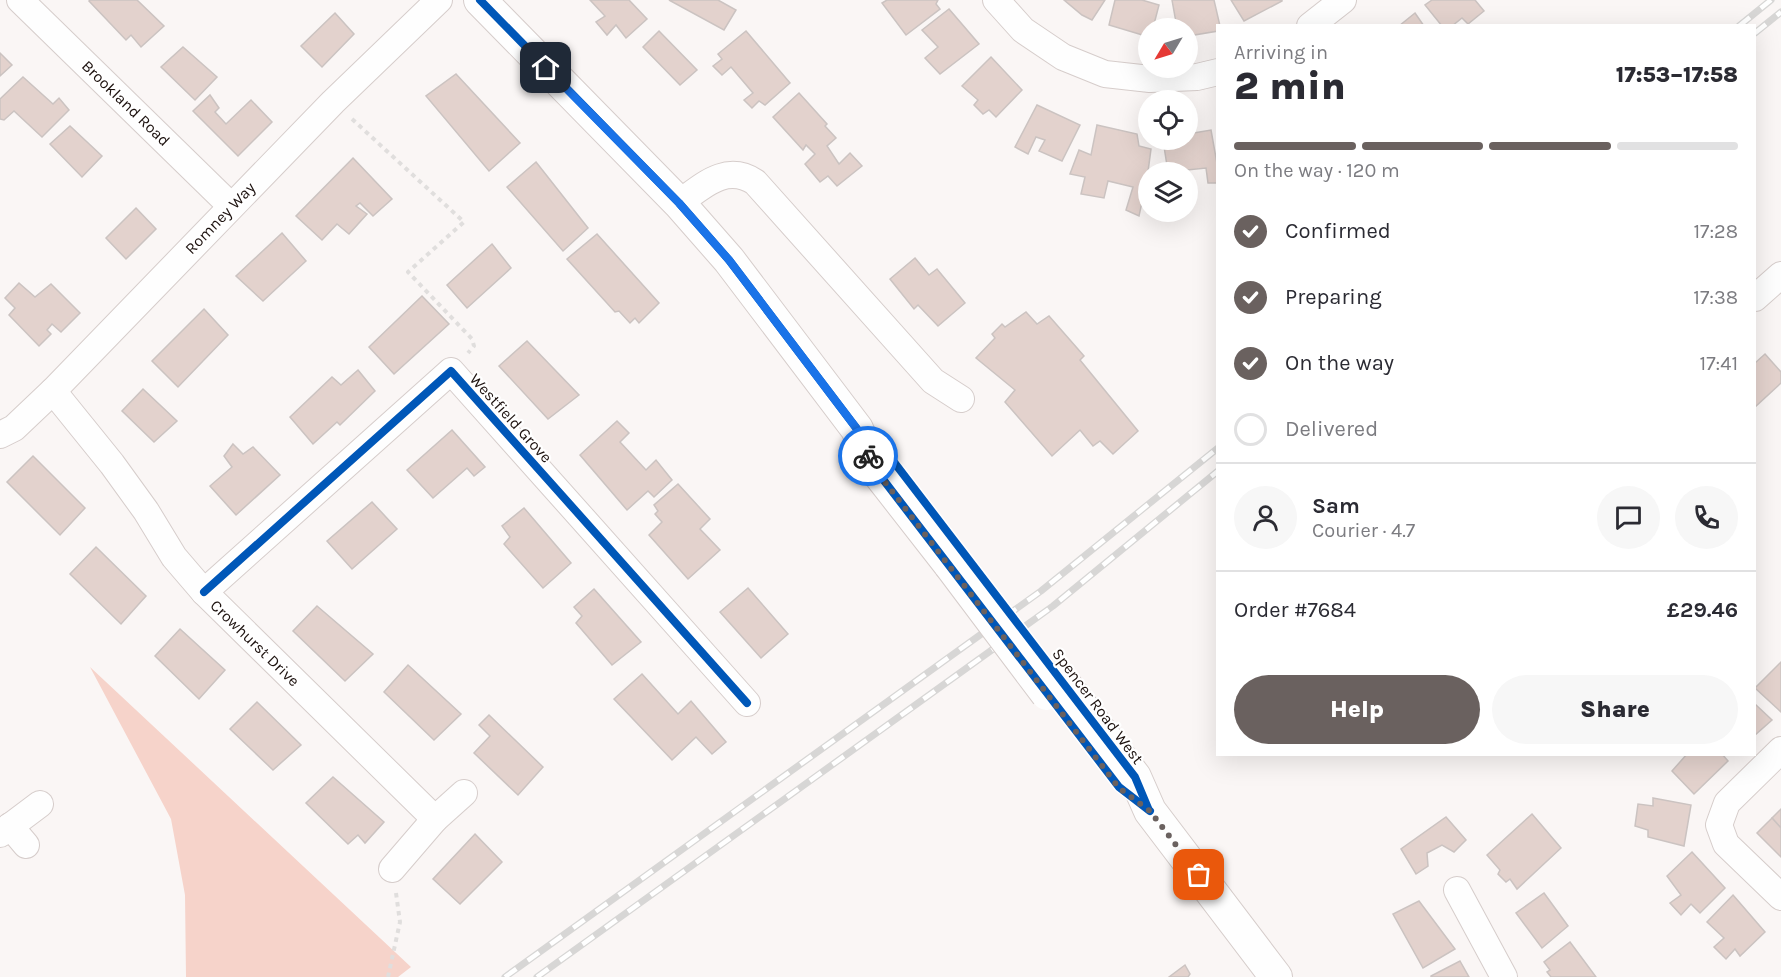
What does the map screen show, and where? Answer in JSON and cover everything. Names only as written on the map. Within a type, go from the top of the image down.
[{"type":"street","name":"Brookland Road","points":[[20,0],[231,206]]},
{"type":"street","name":"Romney Way","points":[[0,435],[14,428],[53,391],[333,102],[439,0]]},
{"type":"street","name":"Spencer Road West","points":[[480,0],[679,203],[729,260],[857,429],[887,453],[958,561],[1055,688],[1135,777],[1150,811],[1276,977]]},
{"type":"street","points":[[996,0],[1023,30],[1063,57],[1105,74],[1150,79],[1197,77],[1216,72]]},
{"type":"street","points":[[679,203],[710,181],[722,176],[734,174],[746,176],[756,182],[933,381],[961,399]]},
{"type":"street","points":[[1756,297],[1781,274]]},
{"type":"street","name":"Westfield Grove","points":[[204,592],[451,371],[747,703]]},
{"type":"street","name":"Crowhurst Drive","points":[[53,391],[146,511],[174,557],[204,592],[435,819]]},
{"type":"street","points":[[1781,750],[1727,803],[1719,825],[1726,844],[1781,897]]},
{"type":"street","points":[[392,869],[435,819],[464,793]]},
{"type":"street","points":[[26,846],[5,830],[40,804]]},
{"type":"street","points":[[1457,890],[1504,977]]},
{"type":"path","points":[[333,102],[464,222],[408,272],[472,339],[474,346],[451,371]]},
{"type":"path","points":[[388,977],[400,922],[392,869]]},
{"type":"shaded area","points":[[90,667],[411,967],[398,977],[186,977],[185,895],[171,819]]},
{"type":"building","points":[[90,0],[137,0],[164,26],[141,47],[131,35],[126,40]]},
{"type":"building","points":[[590,0],[629,0],[647,19],[626,38],[616,25],[607,35],[596,22],[605,16]]},
{"type":"building","points":[[669,0],[718,0],[736,10],[724,30]]},
{"type":"building","points":[[887,0],[938,0],[936,4],[940,9],[906,35],[882,3]]},
{"type":"building","points":[[1064,0],[1105,0],[1092,20]]},
{"type":"building","points":[[1115,0],[1142,0],[1159,5],[1156,18],[1138,18],[1138,34],[1109,25]]},
{"type":"building","points":[[1172,0],[1214,0],[1220,24],[1216,24],[1216,31],[1198,34],[1198,18],[1175,18]]},
{"type":"building","points":[[1231,0],[1282,0],[1282,1],[1244,21]]},
{"type":"building","points":[[1432,0],[1475,0],[1484,11],[1468,24],[1462,18],[1454,24],[1440,24],[1425,5]]},
{"type":"building","points":[[949,9],[979,44],[940,74],[925,58],[938,47],[922,30]]},
{"type":"building","points":[[335,13],[354,34],[322,67],[301,46]]},
{"type":"building","points":[[1415,13],[1423,24],[1401,24]]},
{"type":"building","points":[[659,31],[697,70],[680,85],[643,47]]},
{"type":"building","points":[[746,31],[790,83],[765,105],[759,101],[752,108],[744,100],[753,93],[731,67],[722,75],[713,66],[722,59],[718,54]]},
{"type":"building","points":[[183,47],[217,77],[195,100],[161,67]]},
{"type":"building","points":[[0,53],[12,65],[0,76]]},
{"type":"building","points":[[991,57],[1022,90],[996,117],[989,110],[983,114],[974,105],[978,100],[962,86]]},
{"type":"building","points":[[456,74],[520,143],[489,171],[426,96]]},
{"type":"building","points":[[23,77],[53,104],[59,98],[69,110],[42,137],[14,111],[4,120],[0,119],[0,99]]},
{"type":"building","points":[[799,93],[827,124],[825,126],[836,138],[827,146],[839,164],[850,153],[862,166],[837,186],[828,176],[820,182],[805,164],[815,154],[806,145],[803,150],[773,117]]},
{"type":"building","points":[[210,95],[219,108],[215,112],[226,124],[251,100],[272,122],[238,156],[193,111]]},
{"type":"building","points":[[1037,105],[1080,125],[1062,161],[1039,151],[1045,140],[1036,137],[1028,154],[1015,147]]},
{"type":"building","points":[[1097,125],[1137,134],[1138,150],[1151,150],[1149,162],[1138,162],[1138,216],[1126,210],[1133,187],[1108,181],[1104,198],[1081,194],[1085,177],[1070,174],[1079,150],[1091,155]]},
{"type":"building","points":[[70,126],[102,156],[82,177],[50,144]]},
{"type":"building","points":[[1211,130],[1216,158],[1216,183],[1208,183],[1206,168],[1198,169],[1198,162],[1166,162],[1165,150],[1198,150],[1198,132]]},
{"type":"building","points":[[353,158],[392,199],[373,216],[360,203],[356,206],[367,214],[349,234],[337,224],[322,240],[296,216]]},
{"type":"building","points":[[536,162],[588,228],[563,251],[507,187]]},
{"type":"building","points":[[136,208],[156,229],[126,259],[106,238]]},
{"type":"building","points":[[282,233],[306,261],[263,301],[236,276]]},
{"type":"building","points":[[597,234],[659,303],[639,323],[635,318],[630,323],[619,311],[615,312],[567,259]]},
{"type":"building","points":[[492,244],[511,268],[467,308],[447,285]]},
{"type":"building","points":[[915,258],[929,275],[937,269],[965,303],[938,326],[918,305],[914,309],[890,279]]},
{"type":"building","points":[[19,283],[35,297],[51,284],[80,313],[61,332],[52,324],[47,330],[51,334],[39,346],[9,315],[15,308],[5,298]]},
{"type":"building","points":[[422,296],[449,324],[394,374],[369,347]]},
{"type":"building","points":[[204,309],[228,335],[178,387],[152,361]]},
{"type":"building","points":[[1026,312],[1037,324],[1049,316],[1084,356],[1080,360],[1138,431],[1113,454],[1100,441],[1093,446],[1080,430],[1052,456],[1005,402],[1015,390],[976,358],[995,338],[992,334],[1002,324],[1005,327]]},
{"type":"building","points":[[527,341],[579,395],[548,419],[499,366]]},
{"type":"building","points":[[1765,354],[1781,372],[1781,383],[1756,406],[1756,362]]},
{"type":"building","points":[[358,370],[375,391],[340,425],[337,422],[313,444],[290,417],[332,377],[341,385]]},
{"type":"building","points":[[143,389],[177,421],[154,442],[122,411]]},
{"type":"building","points":[[617,421],[629,433],[620,442],[646,470],[656,460],[672,480],[654,497],[648,491],[627,510],[580,455]]},
{"type":"building","points":[[452,430],[485,467],[474,476],[467,468],[433,498],[407,470]]},
{"type":"building","points":[[233,444],[243,454],[253,447],[280,475],[236,515],[210,486],[232,467],[224,456]]},
{"type":"building","points":[[33,456],[85,508],[60,535],[7,482]]},
{"type":"building","points":[[678,484],[710,519],[700,529],[720,550],[688,579],[649,535],[662,522],[655,514],[658,511],[654,505]]},
{"type":"building","points":[[372,502],[397,529],[352,569],[327,541]]},
{"type":"building","points":[[524,508],[571,563],[543,588],[504,544],[510,537],[502,526]]},
{"type":"building","points":[[96,547],[146,596],[121,624],[70,574]]},
{"type":"building","points":[[748,588],[788,634],[761,658],[720,612]]},
{"type":"building","points":[[594,589],[641,642],[612,665],[576,623],[582,616],[574,607]]},
{"type":"building","points":[[317,606],[373,654],[345,681],[293,631]]},
{"type":"building","points":[[180,629],[225,670],[199,699],[155,656]]},
{"type":"building","points":[[1781,662],[1781,712],[1756,689]]},
{"type":"building","points":[[408,665],[461,714],[434,740],[384,692]]},
{"type":"building","points":[[642,674],[678,714],[691,701],[726,742],[712,754],[696,737],[672,760],[614,699]]},
{"type":"building","points":[[257,702],[301,745],[273,770],[230,729]]},
{"type":"building","points":[[1756,705],[1772,720],[1756,734]]},
{"type":"building","points":[[489,715],[543,767],[518,795],[474,753],[490,736],[479,725]]},
{"type":"building","points":[[1685,756],[1724,756],[1728,761],[1694,794],[1672,771]]},
{"type":"building","points":[[333,777],[384,822],[365,843],[358,835],[348,844],[306,803]]},
{"type":"building","points":[[1653,798],[1691,805],[1684,846],[1648,837],[1648,830],[1635,826],[1638,804],[1653,806]]},
{"type":"building","points":[[1781,809],[1781,828],[1772,818]]},
{"type":"building","points":[[1532,814],[1561,848],[1517,889],[1510,879],[1506,882],[1498,874],[1500,870],[1487,855]]},
{"type":"building","points":[[1446,817],[1466,840],[1454,852],[1442,845],[1427,853],[1428,866],[1416,874],[1401,849]]},
{"type":"building","points":[[1772,818],[1781,828],[1781,857],[1757,833]]},
{"type":"building","points":[[475,834],[502,862],[460,904],[433,879]]},
{"type":"building","points":[[1692,852],[1725,888],[1700,913],[1691,904],[1681,915],[1670,903],[1681,895],[1667,876]]},
{"type":"building","points":[[1544,893],[1568,926],[1542,948],[1516,913]]},
{"type":"building","points":[[1733,895],[1765,932],[1740,956],[1735,949],[1726,959],[1714,947],[1724,938],[1707,922]]},
{"type":"building","points":[[1419,901],[1455,949],[1423,968],[1393,914]]},
{"type":"building","points":[[1570,942],[1596,977],[1551,977],[1547,972],[1550,970],[1544,962]]},
{"type":"building","points":[[1460,961],[1469,977],[1431,977],[1431,976]]},
{"type":"building","points":[[1185,965],[1190,974],[1188,977],[1169,977]]},
{"type":"railway","points":[[1741,24],[1771,0]]},
{"type":"railway","points":[[1756,32],[1781,12]]},
{"type":"railway","points":[[505,977],[1041,591],[1216,450]]},
{"type":"railway","points":[[537,977],[1053,606],[1216,473]]},
{"type":"cycle path","points":[[480,0],[679,203],[729,260],[857,429],[872,465],[1119,787],[1150,811]]},
{"type":"cycle path","points":[[204,592],[451,371],[747,703]]},
{"type":"cycle path","points":[[859,431],[887,453],[1135,777],[1148,808]]},
{"type":"way so far","points":[[868,456],[872,465],[1119,788],[1150,811],[1199,875]]},
{"type":"route","points":[[546,68],[679,203],[729,260],[857,429],[868,456]]}]
